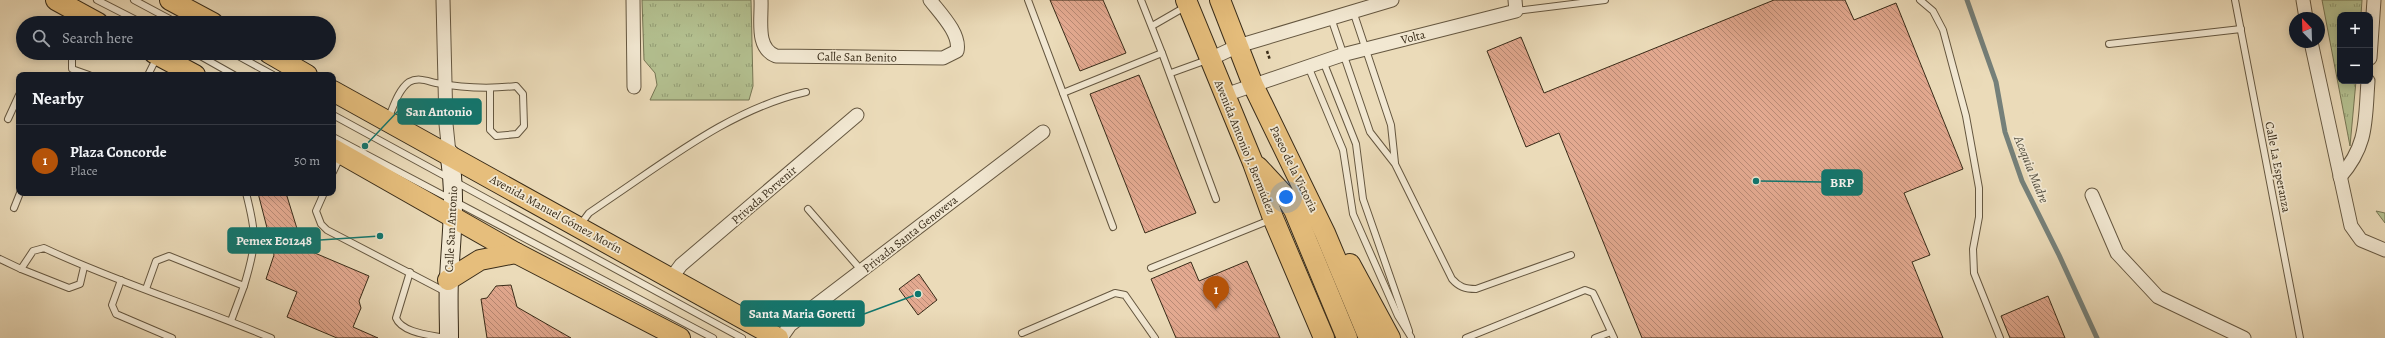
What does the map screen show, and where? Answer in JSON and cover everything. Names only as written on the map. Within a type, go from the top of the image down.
[{"type":"main road","points":[[56,0],[73,16]]},
{"type":"main road","points":[[170,0],[187,13]]},
{"type":"main road","name":"Paseo de la Victoria","points":[[1220,0],[1253,85],[1325,233],[1369,338]]},
{"type":"main road","name":"Avenida Antonio J. Bermúdez","points":[[1187,3],[1254,163],[1273,218],[1324,338]]},
{"type":"main road","points":[[167,60],[189,72]]},
{"type":"main road","points":[[281,60],[302,72]]},
{"type":"main road","name":"Avenida Manuel Gómez Morín","points":[[336,92],[387,122],[449,153],[472,169],[672,277],[780,338]]},
{"type":"main road","points":[[336,146],[454,210],[516,253],[680,338]]},
{"type":"main road","points":[[1254,163],[1285,196],[1294,210],[1348,338]]},
{"type":"main road","points":[[1325,233],[1355,272],[1390,338]]},
{"type":"main road","points":[[449,287],[480,260],[516,253]]},
{"type":"street","name":"Calle San Antonio","points":[[444,0],[449,153],[454,180],[454,210],[449,287],[449,338]]},
{"type":"street","points":[[633,0],[634,87]]},
{"type":"street","name":"Calle San Benito","points":[[761,0],[762,43],[770,53],[776,56],[943,58],[957,51],[958,45],[956,37],[930,0]]},
{"type":"street","points":[[1210,59],[1238,46],[1392,0]]},
{"type":"street","points":[[2303,0],[2305,12]]},
{"type":"street","points":[[2371,48],[2374,0]]},
{"type":"street","name":"Volta","points":[[1225,95],[1342,55],[1364,50],[1516,5]]},
{"type":"street","points":[[2312,48],[2351,226],[2356,234],[2367,244],[2385,250]]},
{"type":"street","points":[[2340,177],[2356,156],[2362,141],[2365,130],[2368,84]]},
{"type":"street","name":"Privada Porvenir","points":[[672,277],[682,265],[857,115]]},
{"type":"street","name":"Privada Santa Genoveva","points":[[780,338],[790,325],[1043,132]]},
{"type":"street","points":[[2092,195],[2117,253],[2158,297],[2244,338]]},
{"type":"lane","points":[[97,0],[128,16]]},
{"type":"lane","points":[[134,0],[187,13]]},
{"type":"lane","points":[[1028,0],[1113,227]]},
{"type":"lane","points":[[1141,0],[1171,73],[1216,199]]},
{"type":"lane","name":"Volta","points":[[1516,5],[1605,0]]},
{"type":"lane","points":[[1920,0],[1933,10],[1943,30],[1966,116],[1979,188],[1979,217],[1973,249],[1974,273],[2000,338]]},
{"type":"lane","name":"Calle La Esperanza","points":[[2235,0],[2300,338]]},
{"type":"lane","points":[[1152,26],[1187,3]]},
{"type":"lane","points":[[1353,12],[1364,50],[1391,125],[1394,164]]},
{"type":"lane","points":[[1331,18],[1342,55],[1370,132],[1394,164],[1452,279],[1458,285],[1466,289],[1476,288],[1571,255]]},
{"type":"lane","points":[[2109,44],[2241,29]]},
{"type":"lane","points":[[1063,93],[1162,53]]},
{"type":"lane","points":[[1171,73],[1210,59]]},
{"type":"lane","points":[[70,72],[72,60]]},
{"type":"lane","points":[[149,72],[154,60]]},
{"type":"lane","points":[[207,60],[229,72]]},
{"type":"lane","points":[[246,60],[268,72]]},
{"type":"lane","points":[[1323,61],[1356,144],[1366,208],[1405,313],[1411,338]]},
{"type":"lane","points":[[1308,66],[1343,150],[1349,204],[1352,214],[1398,316],[1411,338]]},
{"type":"lane","points":[[72,69],[80,72]]},
{"type":"lane","points":[[387,122],[398,95],[408,83],[417,79],[490,89],[516,86],[521,90],[524,126],[517,134],[496,136],[490,130],[490,89]]},
{"type":"lane","points":[[579,226],[589,213],[731,120],[777,99],[806,92]]},
{"type":"lane","points":[[8,119],[16,102]]},
{"type":"lane","points":[[336,117],[742,338]]},
{"type":"lane","points":[[14,208],[19,196]]},
{"type":"lane","points":[[231,321],[255,251],[255,236],[247,196]]},
{"type":"lane","points":[[323,196],[316,211],[321,224],[327,230],[410,272],[449,287]]},
{"type":"lane","points":[[808,209],[862,271]]},
{"type":"lane","points":[[454,210],[713,338]]},
{"type":"lane","points":[[1151,268],[1273,218]]},
{"type":"lane","points":[[21,269],[33,251],[44,248],[84,267],[231,321],[271,338]]},
{"type":"lane","points":[[146,289],[156,261],[169,256],[244,286]]},
{"type":"lane","points":[[0,259],[69,288],[80,284],[84,267]]},
{"type":"lane","points":[[410,272],[396,318],[398,322],[403,327],[445,338]]},
{"type":"lane","points":[[121,280],[112,305],[116,314],[172,338]]},
{"type":"lane","points":[[1466,338],[1585,290],[1593,293],[1614,338]]},
{"type":"lane","points":[[1022,333],[1115,293],[1125,295],[1155,338]]},
{"type":"lane","points":[[1595,338],[1611,332]]},
{"type":"green space","points":[[642,0],[751,0],[753,86],[749,100],[650,100],[657,85],[655,73],[644,60]]},
{"type":"green space","points":[[2322,0],[2362,0],[2361,12],[2337,12],[2337,78],[2325,12]]},
{"type":"green space","points":[[2338,84],[2356,84],[2350,146]]},
{"type":"green space","points":[[2376,211],[2385,213],[2385,223]]},
{"type":"building","points":[[1050,0],[1103,0],[1126,53],[1080,71]]},
{"type":"building","points":[[1774,0],[1845,0],[1854,20],[1896,3],[1963,169],[1904,193],[1930,255],[1912,262],[1943,338],[1642,338],[1559,133],[1526,147],[1487,51],[1521,37],[1544,93]]},
{"type":"building","points":[[1139,75],[1196,213],[1145,233],[1090,94]]},
{"type":"building","points":[[259,196],[287,196],[303,248],[369,276],[359,301],[361,308],[353,327],[378,338],[337,338],[287,317],[297,292],[266,279],[274,255]]},
{"type":"building","points":[[1247,261],[1280,338],[1176,338],[1151,279],[1191,262],[1199,281]]},
{"type":"building","points":[[919,274],[937,300],[918,315],[899,289]]},
{"type":"building","points":[[511,285],[517,307],[571,338],[487,338],[481,299],[487,298],[496,286]]},
{"type":"building","points":[[2048,296],[2065,338],[2010,338],[2001,316]]},
{"type":"waterway","name":"Acequia Madre","points":[[1967,0],[1996,82],[2005,132],[2022,181],[2059,255],[2097,338]]},
{"type":"place","name":"San Antonio","points":[[365,146]]},
{"type":"place","name":"BRP","points":[[1756,181]]},
{"type":"place","name":"Pemex E01248","points":[[380,236]]},
{"type":"place","name":"Santa Maria Goretti","points":[[918,294]]},
{"type":"place","name":"Plaza Concorde","points":[[1216,309]]}]
